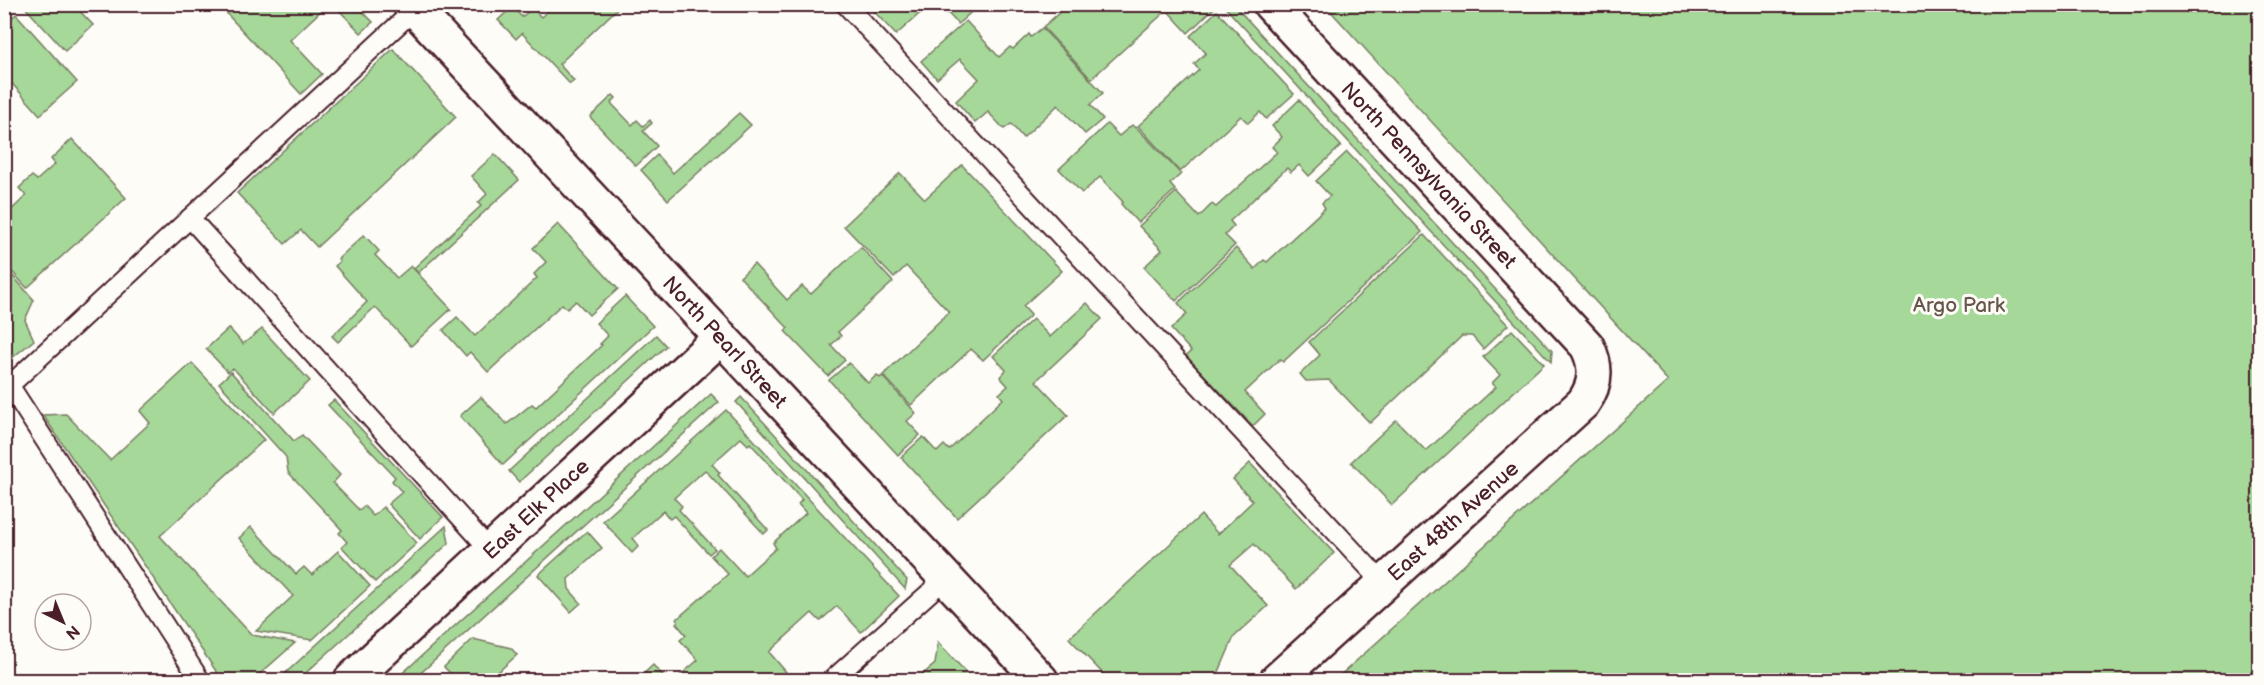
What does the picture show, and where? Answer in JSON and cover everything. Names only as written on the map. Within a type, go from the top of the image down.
[{"type":"street","name":"North Pennsylvania Street","points":[[1270,4],[1587,346]]},
{"type":"street","name":"North Pearl Street","points":[[412,7],[1041,681]]},
{"type":"street","name":"East Elk Place","points":[[351,681],[721,338]]},
{"type":"street","name":"East 48th Avenue","points":[[1277,681],[1583,403],[1592,388],[1595,373],[1587,346]]},
{"type":"lane","points":[[845,4],[1384,584]]},
{"type":"lane","points":[[200,681],[7,381],[190,218],[412,7]]},
{"type":"lane","points":[[190,218],[491,551]]},
{"type":"lane","points":[[832,681],[946,578]]},
{"type":"green space","points":[[1210,4],[1214,8],[1188,33],[1167,10],[1091,79],[1043,27],[1068,5]]},
{"type":"green space","points":[[25,5],[74,5],[93,25],[65,51]]},
{"type":"green space","points":[[237,5],[327,5],[290,40],[322,74],[301,94],[227,14]]},
{"type":"green space","points":[[334,5],[356,5],[373,22],[361,33]]},
{"type":"green space","points":[[554,5],[621,5],[559,64],[574,81],[570,84],[522,33],[516,39],[498,20],[512,7],[522,17],[532,8],[541,17]]},
{"type":"green space","points":[[868,5],[929,5],[896,35]]},
{"type":"green space","points":[[940,5],[979,5],[958,24]]},
{"type":"green space","points":[[1223,5],[1234,5],[1552,351],[1551,362]]},
{"type":"green space","name":"Argo Park","points":[[1325,5],[2259,5],[2259,668],[2240,680],[1335,680],[1668,381]]},
{"type":"green space","points":[[1217,11],[1294,94],[1266,119],[1260,112],[1248,123],[1241,116],[1180,172],[1138,126],[1199,70],[1194,64],[1206,53],[1190,36]]},
{"type":"green space","points":[[16,14],[77,82],[40,115],[5,78],[5,24]]},
{"type":"green space","points":[[966,21],[999,57],[1010,47],[1013,49],[1029,34],[1031,37],[1042,28],[1103,93],[1090,105],[1103,119],[1085,134],[1058,105],[1023,138],[1011,124],[1004,129],[988,112],[975,123],[956,101],[979,79],[960,59],[937,79],[921,61]]},
{"type":"green space","points":[[393,49],[456,117],[317,247],[301,230],[285,244],[237,193]]},
{"type":"green space","points":[[613,95],[616,98],[611,103],[632,125],[637,120],[643,126],[650,120],[652,123],[643,131],[657,146],[636,166],[590,117]]},
{"type":"green space","points":[[1299,100],[1341,146],[1309,176],[1299,165],[1291,172],[1287,168],[1230,221],[1234,226],[1225,235],[1235,245],[1176,301],[1144,267],[1162,250],[1139,226],[1176,192],[1199,217],[1212,204],[1216,207],[1277,152],[1272,147],[1282,137],[1272,126]]},
{"type":"green space","points":[[739,113],[751,125],[668,200],[641,170],[657,155],[673,173]]},
{"type":"green space","points":[[1107,124],[1119,136],[1132,125],[1136,127],[1181,174],[1170,184],[1175,190],[1138,223],[1121,204],[1123,202],[1100,177],[1082,193],[1059,169]]},
{"type":"green space","points":[[72,139],[126,198],[27,288],[5,264],[5,216],[26,196],[19,188],[32,176],[37,180],[55,164],[51,159]]},
{"type":"green space","points":[[1347,152],[1422,232],[1283,362],[1280,359],[1245,392],[1265,414],[1253,426],[1186,356],[1191,351],[1171,329],[1187,314],[1178,303],[1236,248],[1255,269],[1264,260],[1267,262],[1325,208],[1322,203],[1330,196],[1316,181]]},
{"type":"green space","points":[[495,154],[519,180],[418,273],[414,268],[481,206],[478,203],[487,194],[471,176]]},
{"type":"green space","points":[[962,165],[1062,271],[1023,306],[1031,315],[983,360],[971,349],[911,405],[883,375],[949,312],[906,266],[894,278],[844,226],[900,173],[925,199]]},
{"type":"green space","points":[[558,224],[618,289],[589,315],[576,301],[567,309],[562,304],[488,372],[470,352],[466,356],[443,330],[457,317],[475,336],[537,278],[534,274],[546,262],[533,248]]},
{"type":"green space","points":[[364,235],[379,251],[375,255],[397,278],[411,266],[451,309],[411,346],[375,307],[338,342],[332,336],[367,302],[335,266],[340,261],[338,259]]},
{"type":"green space","points":[[1424,235],[1508,325],[1483,349],[1472,336],[1462,336],[1370,423],[1329,380],[1306,381],[1300,374],[1320,355],[1309,342]]},
{"type":"green space","points":[[861,247],[893,282],[838,332],[841,336],[831,345],[845,360],[828,376],[785,331],[788,328],[740,277],[754,264],[787,300],[802,286],[811,294]]},
{"type":"green space","points":[[4,266],[34,300],[25,320],[34,340],[7,362],[4,359]]},
{"type":"green space","points":[[625,296],[653,326],[503,465],[460,416],[481,397],[507,424],[532,404],[536,407],[602,345],[600,344],[608,336],[596,323]]},
{"type":"green space","points":[[1087,303],[1102,319],[1036,381],[1068,415],[957,518],[901,457],[923,437],[937,452],[944,445],[949,450],[1003,399],[999,394],[1008,386],[1000,377],[1006,370],[993,356],[1033,319],[1050,337]]},
{"type":"green space","points":[[229,328],[243,344],[262,329],[310,381],[274,413],[233,368],[228,372],[206,349]]},
{"type":"green space","points":[[1512,330],[1544,364],[1392,505],[1351,462],[1396,420],[1426,451],[1496,387],[1492,383],[1500,375],[1483,357]]},
{"type":"green space","points":[[656,335],[666,346],[519,482],[509,471]]},
{"type":"green space","points":[[192,363],[264,440],[160,536],[252,635],[295,643],[253,680],[222,680],[43,415],[66,414],[110,460],[150,423],[140,411]]},
{"type":"green space","points":[[849,363],[868,383],[877,375],[880,378],[882,376],[916,413],[907,421],[920,435],[898,455],[829,380]]},
{"type":"green space","points":[[231,372],[294,441],[302,435],[340,475],[333,483],[359,510],[364,506],[373,516],[383,507],[417,543],[375,582],[342,547],[347,542],[339,533],[342,530],[288,472],[286,457],[219,383]]},
{"type":"green space","points":[[711,394],[719,402],[413,680],[395,680]]},
{"type":"green space","points":[[741,397],[907,580],[905,589],[736,402]]},
{"type":"green space","points":[[334,400],[443,517],[420,539],[388,504],[402,492],[392,481],[395,477],[328,405]]},
{"type":"green space","points":[[726,410],[899,596],[861,632],[837,606],[820,621],[812,613],[769,652],[786,672],[776,680],[675,680],[698,660],[680,640],[686,635],[676,623],[677,619],[728,574],[711,556],[719,548],[745,576],[776,548],[773,543],[806,513],[798,504],[802,500],[750,443],[748,445],[741,438],[712,464],[720,473],[718,475],[768,530],[764,534],[705,470],[674,498],[682,506],[679,510],[715,549],[709,554],[674,516],[670,519],[663,511],[633,538],[639,546],[632,553],[603,521]]},
{"type":"green space","points":[[1250,463],[1334,553],[1296,589],[1254,544],[1230,565],[1268,606],[1234,637],[1218,674],[1211,680],[1109,680],[1069,638],[1201,515],[1218,534],[1253,501],[1233,479]]},
{"type":"green space","points":[[446,526],[449,543],[298,680],[278,680]]},
{"type":"green space","points":[[251,527],[296,574],[304,567],[312,575],[338,551],[370,586],[312,640],[256,631],[293,596],[239,538]]},
{"type":"green space","points":[[587,531],[602,548],[568,579],[569,589],[581,603],[571,612],[538,575]]},
{"type":"green space","points":[[473,639],[511,648],[517,655],[489,680],[479,680],[476,677],[472,680],[457,680],[444,667]]},
{"type":"green space","points":[[938,642],[973,680],[916,680],[935,664]]},
{"type":"green space","points":[[653,665],[667,680],[641,680],[639,678]]}]
